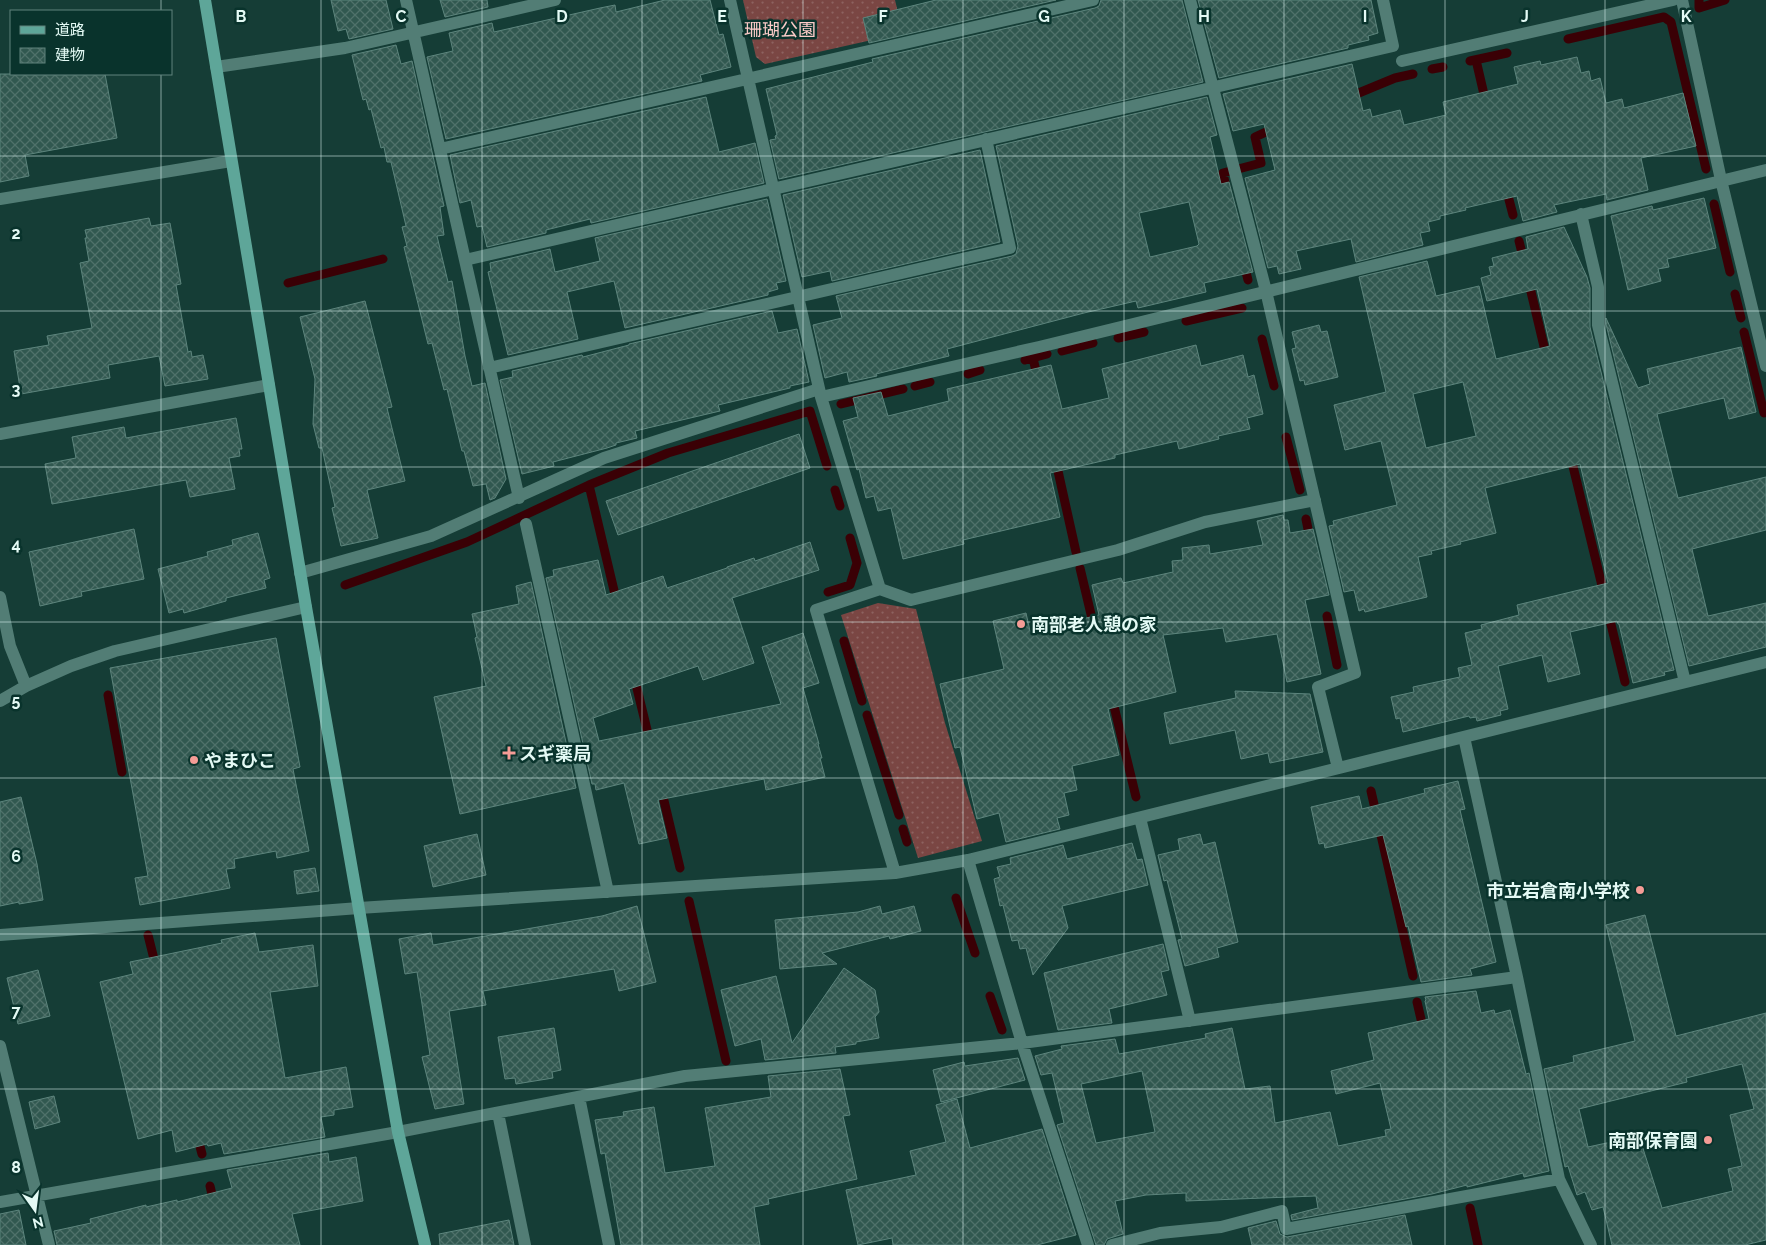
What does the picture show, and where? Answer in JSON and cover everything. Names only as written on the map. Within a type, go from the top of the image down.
[{"type":"street","points":[[205,0],[300,573],[398,1132],[425,1245]]},
{"type":"street","points":[[406,0],[519,498]]},
{"type":"street","points":[[216,67],[345,48],[555,0]]},
{"type":"street","points":[[730,0],[820,393],[880,589]]},
{"type":"street","points":[[440,149],[1093,0]]},
{"type":"street","points":[[1190,0],[1266,291],[1355,673],[1318,687],[1338,768]]},
{"type":"street","points":[[465,260],[1393,46],[1383,0]]},
{"type":"street","points":[[1402,60],[1673,0]]},
{"type":"street","points":[[1682,0],[1721,180],[1766,366]]},
{"type":"street","points":[[490,368],[1010,248],[986,140]]},
{"type":"street","points":[[0,199],[231,162]]},
{"type":"street","points":[[300,573],[431,536],[519,498],[604,458],[820,393],[1039,347],[1766,170]]},
{"type":"street","points":[[1581,214],[1598,287],[1598,325],[1685,682]]},
{"type":"street","points":[[0,434],[269,385]]},
{"type":"street","points":[[896,873],[816,610],[880,589],[911,600],[1118,550],[1205,522],[1315,500]]},
{"type":"street","points":[[526,524],[608,892]]},
{"type":"street","points":[[0,597],[10,646],[26,686]]},
{"type":"street","points":[[0,701],[26,686],[71,666],[115,651],[306,607]]},
{"type":"street","points":[[0,935],[359,908],[896,873],[968,860],[1766,662]]},
{"type":"street","points":[[1464,737],[1517,976],[1559,1179],[1591,1245]]},
{"type":"street","points":[[1140,818],[1190,1021]]},
{"type":"street","points":[[968,860],[1022,1043],[1088,1245]]},
{"type":"street","points":[[0,1202],[398,1132],[685,1076],[1022,1043],[1517,976]]},
{"type":"street","points":[[0,1046],[3,1073],[49,1245]]},
{"type":"street","points":[[579,1097],[609,1245]]},
{"type":"street","points":[[498,1113],[525,1245]]},
{"type":"street","points":[[1112,1245],[1160,1233],[1221,1227],[1282,1212],[1286,1229],[1559,1179]]},
{"type":"green space","name":"珊瑚公園","points":[[743,0],[895,0],[903,33],[765,64],[756,57]]},
{"type":"green space","points":[[878,603],[916,609],[945,723],[982,841],[918,858],[841,615]]},
{"type":"building","points":[[331,0],[386,0],[393,29],[349,39],[346,29],[338,31]]},
{"type":"building","points":[[440,0],[487,0],[488,7],[445,17]]},
{"type":"building","points":[[665,0],[710,0],[719,35],[723,34],[731,67],[700,75],[702,81],[446,139],[427,57],[453,51],[449,33],[492,23],[494,32],[615,5],[616,12]]},
{"type":"building","points":[[936,0],[1056,0],[869,43],[863,18]]},
{"type":"building","points":[[1101,0],[1182,0],[1203,82],[779,179],[770,140],[776,139],[775,136],[777,135],[766,89],[873,62],[872,59],[1095,8],[1099,6]]},
{"type":"building","points":[[1198,0],[1371,0],[1378,33],[1368,36],[1369,40],[1348,45],[1348,48],[1219,78]]},
{"type":"building","points":[[396,45],[401,64],[412,61],[444,206],[440,207],[444,235],[437,236],[448,282],[452,281],[472,386],[485,383],[506,479],[495,498],[490,500],[486,484],[473,486],[464,451],[462,451],[447,389],[444,390],[432,343],[428,344],[404,247],[407,246],[402,227],[406,226],[391,162],[387,162],[384,147],[381,148],[371,109],[369,110],[366,99],[363,100],[352,55]]},
{"type":"building","points":[[1577,57],[1581,73],[1589,71],[1591,81],[1600,78],[1606,103],[1622,99],[1624,108],[1683,93],[1696,146],[1641,158],[1648,190],[1607,200],[1606,194],[1554,205],[1557,212],[1523,221],[1517,196],[1465,208],[1466,210],[1440,216],[1440,219],[1428,222],[1430,231],[1420,233],[1423,245],[1356,262],[1351,239],[1296,251],[1301,269],[1279,274],[1277,266],[1268,268],[1245,178],[1275,170],[1264,124],[1233,131],[1223,94],[1352,64],[1363,111],[1370,109],[1372,117],[1400,110],[1404,125],[1446,115],[1443,102],[1518,84],[1514,67],[1540,61],[1541,65]]},
{"type":"building","points":[[0,74],[105,75],[117,138],[25,155],[29,176],[0,182]]},
{"type":"building","points":[[706,97],[719,152],[755,143],[764,183],[591,223],[590,219],[546,230],[546,233],[487,247],[482,226],[477,227],[471,200],[460,203],[450,155]]},
{"type":"building","points":[[1207,97],[1217,135],[1210,137],[1221,184],[1229,182],[1253,272],[1204,283],[1206,292],[1138,308],[1136,301],[947,349],[949,356],[876,374],[877,376],[849,382],[847,372],[825,378],[813,325],[842,318],[836,296],[1016,254],[1018,246],[996,146]],"holes":[[[1189,202],[1199,244],[1150,257],[1139,213]]]},
{"type":"building","points":[[980,150],[1000,242],[832,281],[830,271],[802,277],[783,195]]},
{"type":"building","points":[[1704,198],[1716,248],[1667,259],[1669,267],[1658,269],[1661,281],[1628,290],[1611,216],[1652,206],[1653,210]]},
{"type":"building","points":[[767,199],[786,281],[776,283],[778,289],[768,292],[768,295],[625,328],[614,281],[567,292],[578,339],[508,355],[488,272],[491,271],[490,263],[550,249],[555,272],[600,261],[595,238]]},
{"type":"building","points":[[149,218],[151,226],[170,223],[181,284],[176,285],[188,352],[191,351],[192,357],[203,355],[208,379],[165,386],[159,356],[108,365],[110,378],[21,394],[14,351],[49,345],[47,336],[92,328],[80,263],[89,261],[85,230]]},
{"type":"building","points":[[1564,227],[1587,277],[1590,288],[1590,327],[1674,670],[1664,672],[1665,675],[1633,683],[1617,621],[1570,632],[1580,674],[1548,682],[1542,655],[1498,666],[1508,709],[1500,711],[1501,715],[1477,721],[1476,717],[1470,718],[1469,716],[1403,732],[1400,718],[1396,719],[1391,697],[1414,692],[1413,687],[1460,677],[1458,668],[1472,665],[1465,633],[1482,629],[1481,625],[1519,615],[1517,605],[1608,583],[1580,464],[1485,488],[1496,533],[1460,542],[1461,544],[1431,551],[1432,554],[1418,557],[1427,597],[1365,612],[1364,609],[1359,611],[1354,590],[1344,592],[1329,526],[1334,525],[1333,521],[1397,505],[1381,441],[1345,450],[1334,405],[1386,392],[1359,277],[1427,261],[1436,296],[1479,286],[1496,359],[1550,346],[1537,289],[1487,301],[1481,278],[1491,275],[1489,267],[1494,266],[1492,258],[1528,249],[1526,237]],"holes":[[[1463,382],[1476,436],[1426,448],[1413,394]]]},
{"type":"building","points":[[365,301],[392,407],[387,408],[405,481],[367,490],[378,538],[341,546],[332,508],[335,507],[322,448],[319,448],[313,424],[315,379],[300,317]]},
{"type":"building","points":[[772,311],[778,333],[797,329],[809,382],[718,405],[720,411],[635,431],[637,438],[553,462],[554,466],[522,474],[500,380],[513,377],[512,371],[582,355],[583,357],[629,344]]},
{"type":"building","points":[[1606,318],[1638,388],[1650,384],[1647,369],[1741,347],[1756,412],[1729,419],[1724,398],[1657,414],[1678,498],[1766,477],[1766,530],[1692,549],[1708,616],[1766,603],[1766,647],[1689,666]]},
{"type":"building","points":[[1319,325],[1321,332],[1327,331],[1338,377],[1305,385],[1304,380],[1300,381],[1292,349],[1296,348],[1292,332]]},
{"type":"building","points":[[1196,345],[1201,366],[1243,355],[1248,377],[1254,375],[1263,414],[1247,418],[1250,429],[1218,436],[1219,439],[1179,449],[1177,441],[1115,455],[1115,458],[1050,473],[1060,517],[963,540],[964,544],[903,559],[891,508],[878,511],[874,496],[866,498],[859,469],[857,470],[843,421],[858,417],[853,398],[881,392],[888,416],[949,401],[947,389],[1051,365],[1062,409],[1109,398],[1102,369]]},
{"type":"building","points":[[236,418],[242,449],[239,449],[240,456],[229,458],[235,489],[190,497],[186,480],[52,504],[45,464],[76,458],[72,437],[124,427],[126,438]]},
{"type":"building","points":[[799,434],[810,468],[618,535],[606,501]]},
{"type":"building","points":[[1283,515],[1284,520],[1288,520],[1290,533],[1313,529],[1329,595],[1305,600],[1321,674],[1287,682],[1277,634],[1226,642],[1223,628],[1163,635],[1176,692],[1108,709],[1119,755],[1072,766],[1077,790],[1064,793],[1069,815],[1057,818],[1060,829],[1006,842],[999,813],[977,819],[960,747],[955,748],[940,684],[1004,669],[993,621],[1026,613],[1030,631],[1099,615],[1092,585],[1121,578],[1123,583],[1173,572],[1172,561],[1183,560],[1182,548],[1209,545],[1210,554],[1263,545],[1257,521]]},
{"type":"building","points":[[134,529],[144,579],[81,592],[82,596],[40,606],[29,552]]},
{"type":"building","points":[[258,533],[270,578],[264,580],[266,588],[226,598],[226,601],[184,613],[183,609],[169,613],[158,569],[208,556],[207,552],[233,545],[232,540]]},
{"type":"building","points":[[810,542],[819,570],[732,598],[754,663],[703,680],[698,666],[629,689],[633,704],[593,718],[599,741],[781,704],[762,647],[803,633],[819,683],[803,688],[819,744],[822,758],[820,758],[825,777],[766,790],[764,779],[658,800],[667,838],[639,844],[624,783],[596,790],[595,784],[592,784],[546,578],[554,576],[553,570],[598,560],[606,595],[663,576],[667,588],[754,558],[755,561]]},
{"type":"building","points":[[531,582],[576,788],[460,814],[434,697],[486,686],[475,638],[477,637],[472,614],[519,604],[516,586]]},
{"type":"building","points":[[276,638],[300,767],[293,769],[309,851],[277,858],[276,851],[234,859],[235,868],[226,869],[230,888],[140,905],[135,878],[148,876],[110,668]]},
{"type":"building","points":[[1235,691],[1310,694],[1323,752],[1270,763],[1268,753],[1241,759],[1235,730],[1170,744],[1164,713],[1236,698]]},
{"type":"building","points":[[1458,781],[1465,809],[1460,810],[1496,962],[1470,969],[1472,975],[1421,982],[1383,835],[1325,848],[1324,843],[1319,844],[1311,807],[1359,796],[1362,809],[1425,793],[1424,789]]},
{"type":"building","points":[[21,797],[37,864],[43,900],[0,906],[0,802]]},
{"type":"building","points":[[477,834],[486,875],[433,887],[424,846]]},
{"type":"building","points":[[1200,834],[1203,845],[1215,842],[1238,942],[1217,948],[1219,957],[1185,966],[1178,940],[1182,939],[1167,880],[1164,881],[1158,855],[1180,850],[1178,839]]},
{"type":"building","points":[[1132,843],[1137,860],[1142,859],[1148,885],[1062,906],[1068,928],[1033,975],[1026,948],[1020,949],[1018,940],[1012,941],[1003,905],[1000,906],[994,879],[1000,877],[997,867],[1011,864],[1010,858],[1063,845],[1067,859]]},
{"type":"building","points":[[315,868],[319,891],[297,894],[294,871]]},
{"type":"building","points":[[637,906],[656,982],[619,991],[614,969],[483,991],[486,1005],[449,1011],[464,1104],[435,1109],[422,1057],[430,1055],[417,972],[405,974],[399,939],[431,933],[433,945],[602,916]]},
{"type":"building","points":[[880,906],[882,914],[914,906],[921,931],[890,939],[889,936],[822,953],[837,964],[780,969],[775,920],[858,912]]},
{"type":"building","points":[[1645,915],[1676,1036],[1766,1013],[1766,1240],[1745,1245],[1612,1245],[1603,1207],[1592,1210],[1585,1192],[1577,1195],[1568,1166],[1565,1167],[1544,1069],[1574,1062],[1573,1056],[1635,1041],[1606,925]],"holes":[[[1742,1064],[1754,1109],[1730,1115],[1742,1166],[1728,1169],[1733,1191],[1662,1208],[1639,1136],[1588,1147],[1579,1109],[1687,1082],[1686,1078]]]},
{"type":"building","points":[[255,933],[259,952],[313,945],[318,986],[270,992],[285,1078],[346,1067],[353,1107],[334,1110],[334,1115],[321,1117],[325,1137],[224,1154],[221,1143],[208,1146],[207,1144],[176,1152],[172,1130],[138,1139],[100,982],[133,974],[130,962],[222,943],[221,940]]},
{"type":"building","points":[[1163,944],[1169,970],[1161,972],[1167,995],[1109,1009],[1112,1023],[1058,1030],[1044,973]]},
{"type":"building","points":[[844,968],[875,990],[879,1012],[875,1017],[879,1038],[835,1047],[836,1053],[765,1060],[761,1039],[735,1046],[721,990],[776,976],[792,1043]]},
{"type":"building","points":[[38,970],[50,1016],[18,1024],[7,978]]},
{"type":"building","points":[[1476,991],[1481,1013],[1494,1010],[1495,1014],[1510,1010],[1526,1074],[1529,1073],[1549,1171],[1524,1177],[1523,1173],[1467,1187],[1467,1185],[1432,1194],[1292,1220],[1291,1215],[1318,1208],[1316,1196],[1186,1201],[1186,1193],[1146,1195],[1115,1201],[1123,1234],[1107,1239],[1104,1245],[1096,1245],[1057,1125],[1064,1123],[1052,1073],[1041,1075],[1035,1056],[1062,1049],[1061,1046],[1115,1039],[1119,1054],[1206,1038],[1205,1034],[1232,1028],[1245,1089],[1270,1086],[1275,1123],[1330,1112],[1338,1146],[1386,1136],[1385,1130],[1391,1129],[1380,1083],[1336,1094],[1331,1071],[1374,1060],[1368,1033],[1429,1019],[1425,997]],"holes":[[[1142,1071],[1155,1132],[1096,1143],[1081,1084]]]},
{"type":"building","points":[[554,1028],[561,1070],[552,1072],[553,1078],[516,1084],[515,1078],[505,1079],[498,1037]]},
{"type":"building","points":[[1018,1058],[1025,1080],[941,1102],[933,1070],[964,1062],[965,1066]]},
{"type":"building","points":[[840,1069],[850,1115],[843,1116],[857,1179],[768,1199],[769,1204],[754,1207],[760,1245],[621,1245],[605,1153],[601,1154],[595,1120],[624,1116],[623,1112],[654,1107],[665,1173],[715,1166],[705,1108],[771,1097],[768,1076]]},
{"type":"building","points":[[54,1096],[60,1122],[35,1129],[29,1102]]},
{"type":"building","points":[[957,1099],[970,1148],[1042,1129],[1076,1235],[1037,1245],[893,1245],[892,1238],[858,1245],[846,1190],[916,1175],[910,1151],[946,1142],[936,1105]]},
{"type":"building","points":[[328,1153],[329,1162],[356,1157],[363,1201],[292,1214],[300,1245],[57,1245],[54,1231],[91,1223],[90,1219],[146,1205],[146,1207],[177,1200],[177,1202],[232,1188],[227,1170]]},
{"type":"building","points":[[19,1210],[26,1245],[0,1245],[0,1214]]},
{"type":"building","points":[[1405,1215],[1412,1245],[1252,1245],[1248,1228],[1276,1221],[1280,1234],[1287,1237]]},
{"type":"building","points":[[509,1220],[514,1245],[440,1245],[439,1234]]},
{"type":"waterway","points":[[1699,0],[1699,8],[1725,0]]},
{"type":"waterway","points":[[1568,39],[1664,17],[1671,22],[1706,169]]},
{"type":"waterway","points":[[1470,61],[1507,53]]},
{"type":"waterway","points":[[1476,60],[1486,103]]},
{"type":"waterway","points":[[1432,69],[1443,67]]},
{"type":"waterway","points":[[1349,97],[1395,78],[1413,74]]},
{"type":"waterway","points":[[1227,193],[1223,173],[1261,163],[1255,137],[1277,127]]},
{"type":"waterway","points":[[1506,188],[1513,215]]},
{"type":"waterway","points":[[1714,204],[1730,272]]},
{"type":"waterway","points":[[1519,241],[1524,261]]},
{"type":"waterway","points":[[288,283],[383,259]]},
{"type":"waterway","points":[[1244,264],[1248,280]]},
{"type":"waterway","points":[[1528,279],[1547,359]]},
{"type":"waterway","points":[[1735,294],[1741,318]]},
{"type":"waterway","points":[[1186,321],[1242,308]]},
{"type":"waterway","points":[[1118,338],[1144,332]]},
{"type":"waterway","points":[[1744,332],[1764,413]]},
{"type":"waterway","points":[[1262,339],[1274,386]]},
{"type":"waterway","points":[[1062,351],[1093,343]]},
{"type":"waterway","points":[[1025,360],[1047,354]]},
{"type":"waterway","points":[[1033,358],[1038,380]]},
{"type":"waterway","points":[[968,374],[980,370]]},
{"type":"waterway","points":[[915,386],[930,382]]},
{"type":"waterway","points":[[841,404],[903,389]]},
{"type":"waterway","points":[[345,585],[467,542],[589,485],[668,453],[810,411],[827,466]]},
{"type":"waterway","points":[[1286,437],[1300,490]]},
{"type":"waterway","points":[[1570,454],[1604,594]]},
{"type":"waterway","points":[[1056,462],[1076,552]]},
{"type":"waterway","points":[[589,485],[617,603]]},
{"type":"waterway","points":[[835,490],[840,506]]},
{"type":"waterway","points":[[1306,519],[1310,539]]},
{"type":"waterway","points":[[828,592],[850,585],[857,563],[850,538]]},
{"type":"waterway","points":[[1080,568],[1094,627]]},
{"type":"waterway","points":[[1608,612],[1625,682]]},
{"type":"waterway","points":[[1327,616],[1337,665]]},
{"type":"waterway","points":[[844,641],[862,701]]},
{"type":"waterway","points":[[634,676],[650,742]]},
{"type":"waterway","points":[[108,695],[122,772]]},
{"type":"waterway","points":[[1112,698],[1136,797]]},
{"type":"waterway","points":[[867,715],[899,815]]},
{"type":"waterway","points":[[661,788],[680,868]]},
{"type":"waterway","points":[[1371,791],[1413,976]]},
{"type":"waterway","points":[[903,829],[907,842]]},
{"type":"waterway","points":[[956,898],[975,953]]},
{"type":"waterway","points":[[689,901],[726,1061]]},
{"type":"waterway","points":[[148,935],[156,967]]},
{"type":"waterway","points":[[990,996],[1002,1030]]},
{"type":"waterway","points":[[1417,1002],[1424,1032]]},
{"type":"waterway","points":[[197,1135],[202,1154]]},
{"type":"waterway","points":[[210,1186],[214,1203]]},
{"type":"waterway","points":[[1470,1208],[1478,1245]]},
{"type":"place","name":"南部老人憩の家","points":[[1021,624]]},
{"type":"place","name":"スギ薬局","points":[[509,753]]},
{"type":"place","name":"やまひこ","points":[[194,760]]},
{"type":"place","name":"市立岩倉南小学校","points":[[1640,890]]},
{"type":"place","name":"南部保育園","points":[[1708,1140]]}]
